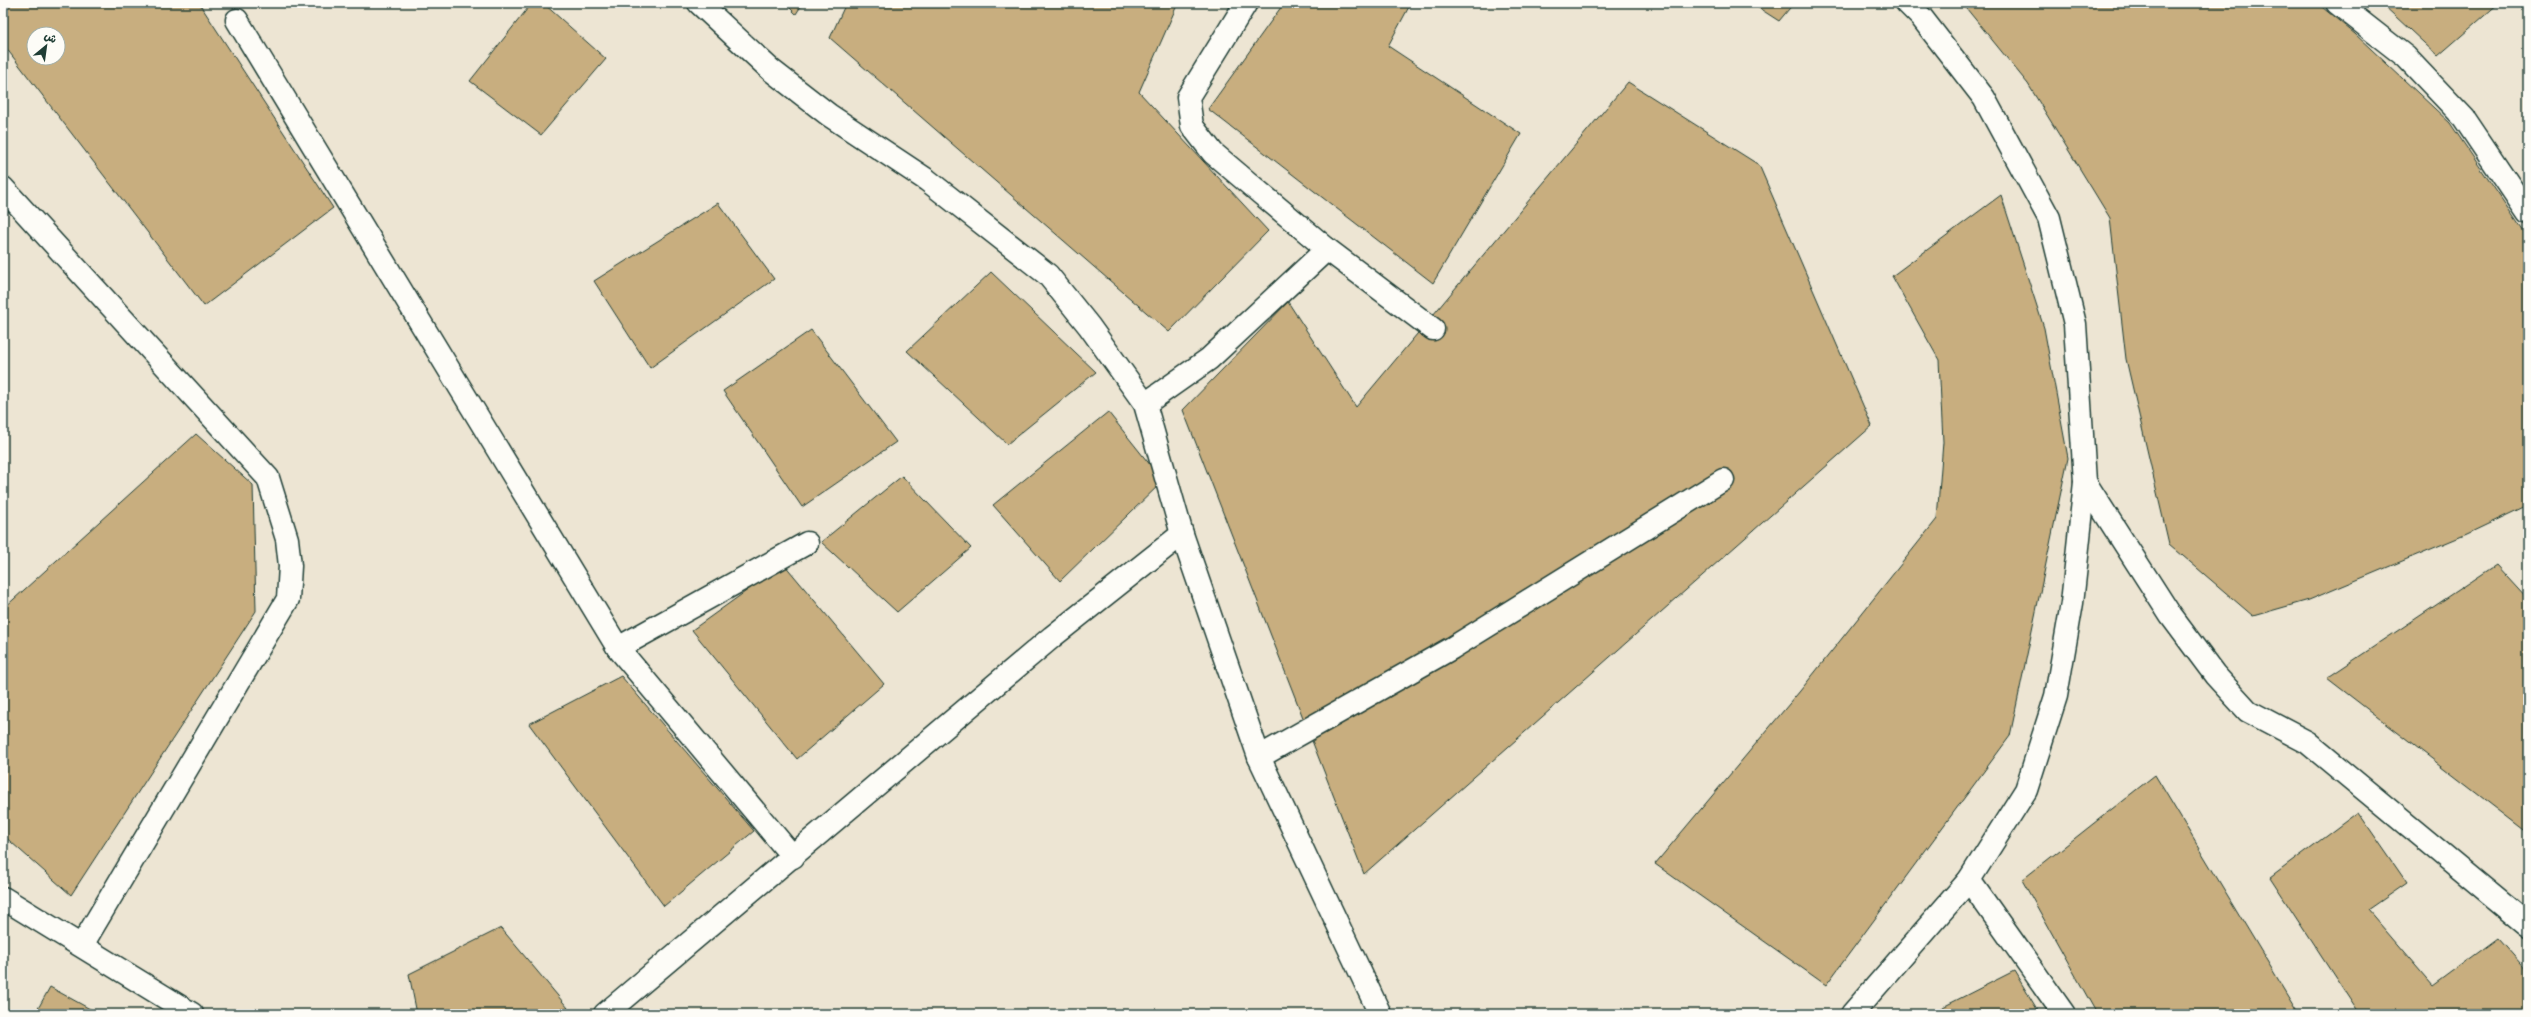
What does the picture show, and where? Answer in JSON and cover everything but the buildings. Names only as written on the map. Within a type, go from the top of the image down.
[{"type":"street","points":[[699,3],[771,70],[818,106],[927,180],[1048,275],[1089,326],[1145,404],[1182,534],[1258,757],[1380,1014]]},
{"type":"street","points":[[1246,3],[1188,97],[1192,126],[1213,153],[1327,249],[1433,329]]},
{"type":"street","points":[[1852,1014],[1969,880],[2026,790],[2056,696],[2072,603],[2085,482],[2075,324],[2049,218],[1984,98],[1922,18],[1906,3]]},
{"type":"street","points":[[2337,3],[2406,57],[2464,118],[2528,213]]},
{"type":"street","points":[[237,20],[618,648],[793,857]]},
{"type":"street","points":[[3,188],[268,478],[287,539],[290,566],[288,599],[82,945]]},
{"type":"street","points":[[1145,404],[1209,359],[1327,249]]},
{"type":"street","points":[[1258,757],[1452,648],[1723,480]]},
{"type":"street","points":[[2085,482],[2171,616],[2215,675],[2248,711],[2307,742],[2528,925]]},
{"type":"street","points":[[604,1014],[793,857],[1052,637],[1182,534]]},
{"type":"street","points":[[618,648],[806,543]]},
{"type":"street","points":[[1969,880],[2064,1014]]},
{"type":"street","points":[[3,898],[82,945],[192,1014]]}]
